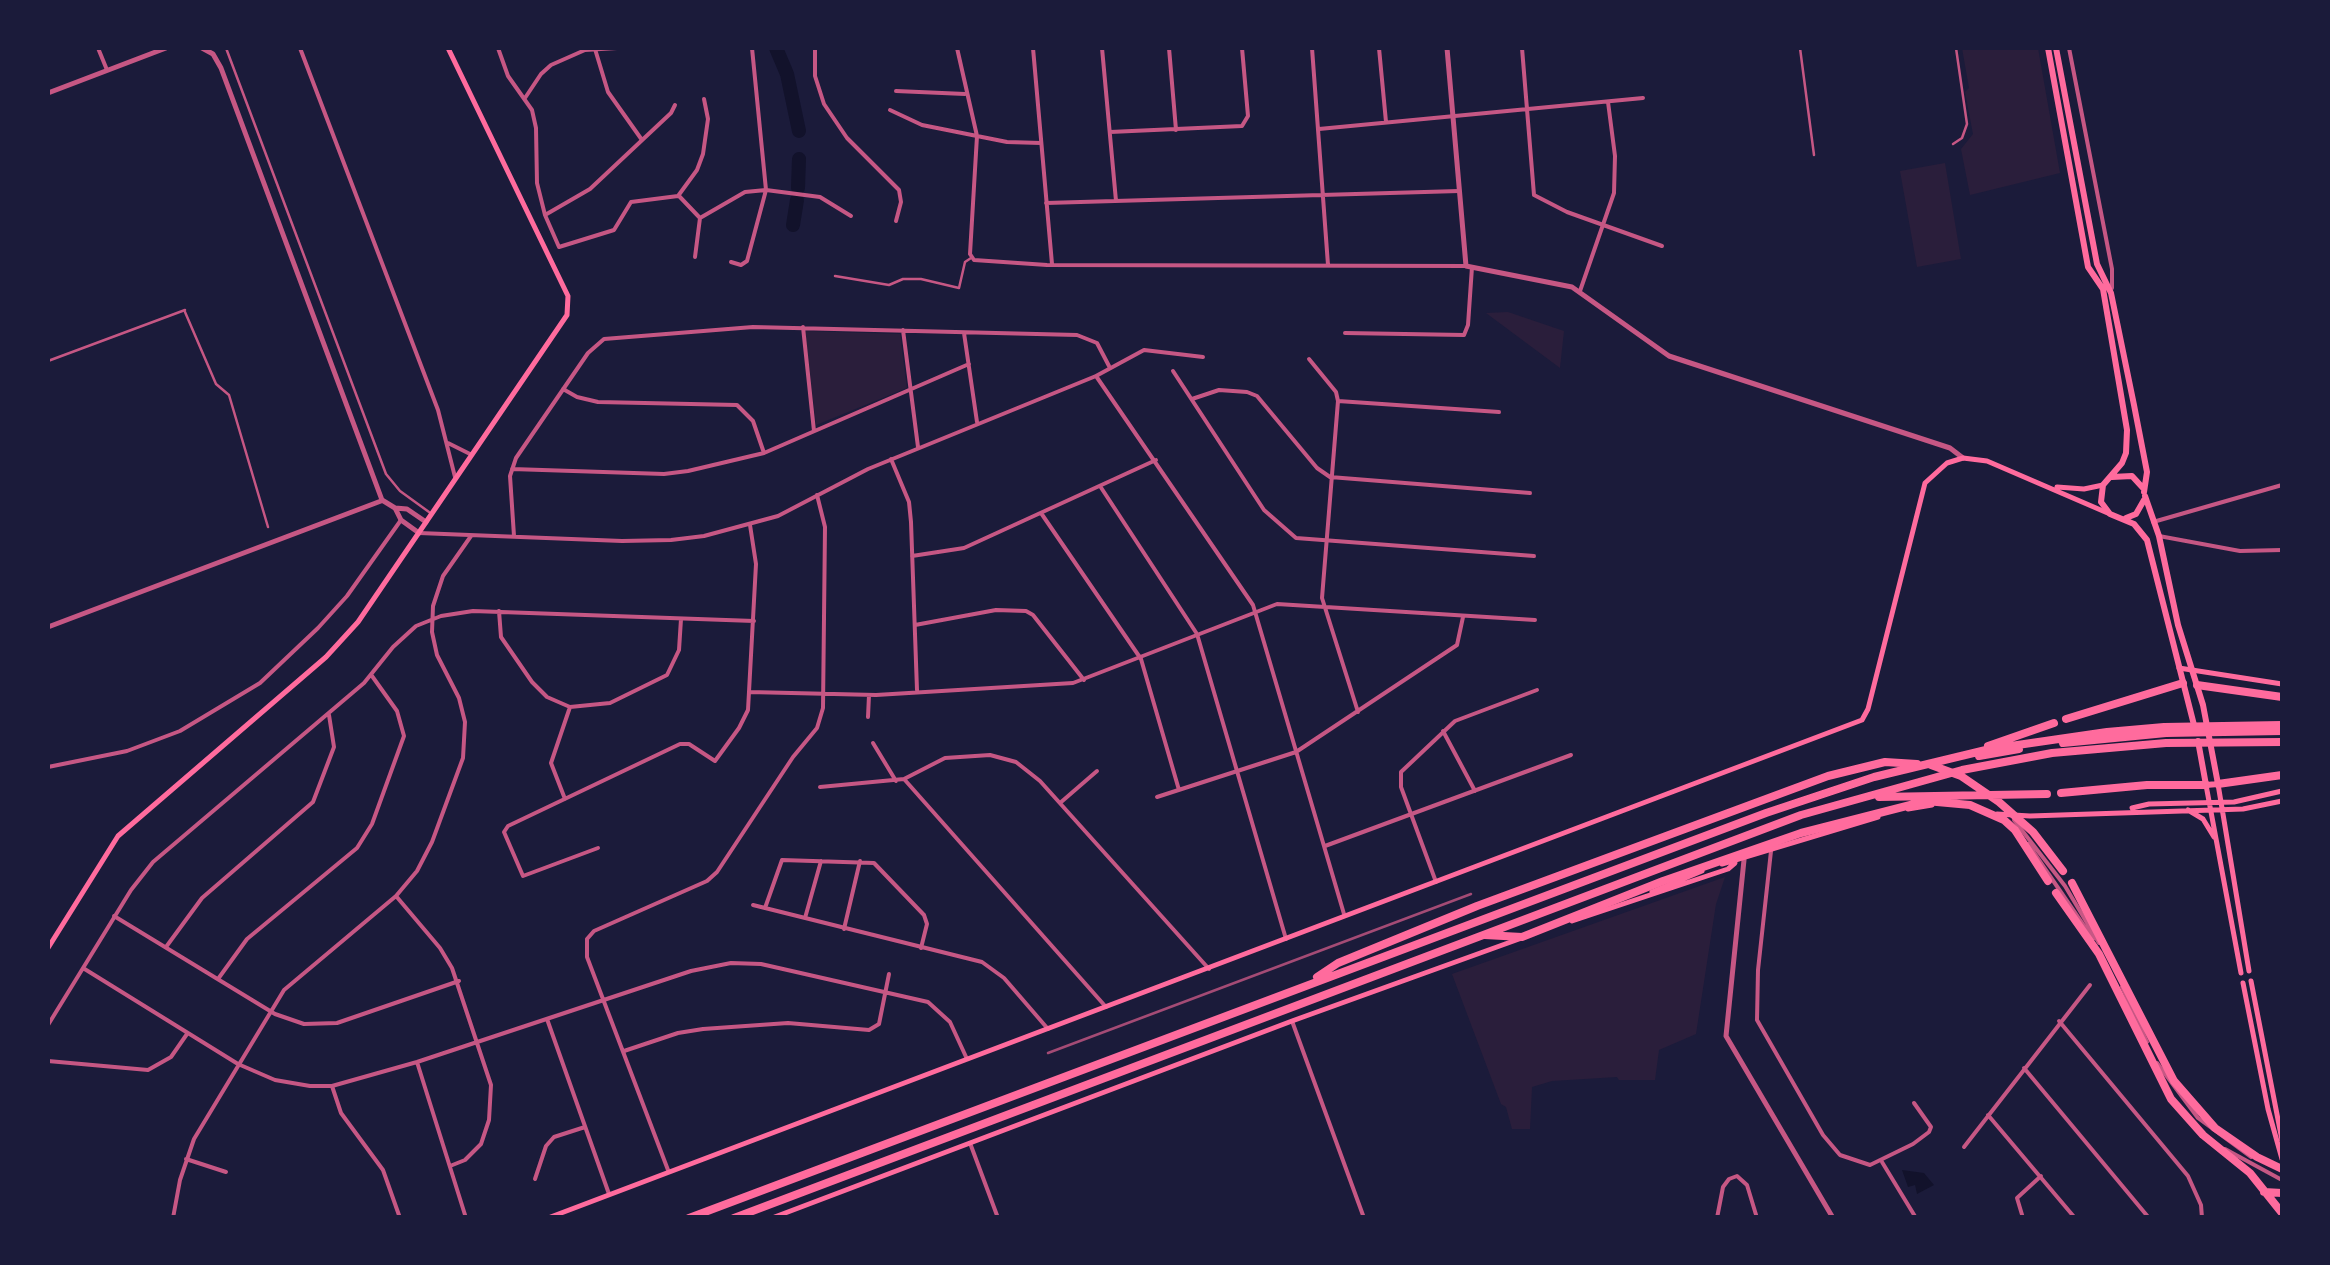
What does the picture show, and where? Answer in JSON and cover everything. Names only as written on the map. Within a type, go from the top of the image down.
[{"type":"highway","points":[[2066,719],[2183,682]]},
{"type":"highway","points":[[2197,685],[2282,697]]},
{"type":"highway","points":[[1965,754],[2054,723]]},
{"type":"highway","points":[[689,1218],[1796,802],[1874,777],[1965,754],[2050,739],[2164,727],[2282,728]]},
{"type":"highway","points":[[700,1218],[1297,991],[1797,805],[1876,780],[2050,744],[2282,728]]},
{"type":"highway","points":[[746,1218],[1771,829],[1992,767],[2052,757],[2166,746],[2282,744]]},
{"type":"highway","points":[[734,1218],[1801,815],[1992,763],[2121,746],[2282,744]]},
{"type":"highway","points":[[1297,991],[1338,963],[1477,906],[1828,776],[1885,762],[1928,765],[1962,776],[2033,832],[2063,871]]},
{"type":"highway","points":[[2218,784],[2282,775]]},
{"type":"highway","points":[[2062,793],[2206,784]]},
{"type":"highway","points":[[1879,796],[2046,794]]},
{"type":"highway","points":[[1480,935],[1522,936],[1663,881],[1801,834],[1926,801],[1970,804],[2004,820],[2016,830],[2048,881]]},
{"type":"highway","points":[[2072,883],[2182,1092],[2206,1120],[2282,1174]]},
{"type":"highway","points":[[2056,893],[2098,954],[2171,1099],[2203,1136],[2250,1174],[2282,1214]]},
{"type":"highway","points":[[2264,1191],[2282,1193]]},
{"type":"main road","points":[[48,948],[118,836],[326,658],[358,622],[567,314],[570,302],[448,48]]},
{"type":"main road","points":[[2048,48],[2088,266],[2103,289],[2127,430],[2126,453],[2103,485],[2076,489],[2048,486]]},
{"type":"main road","points":[[2056,48],[2096,264],[2111,292],[2147,472],[2136,514],[2122,519]]},
{"type":"main road","points":[[548,1218],[1862,720],[1868,709],[1924,483],[1936,470],[1963,458],[1987,461],[2134,524],[2147,540],[2191,708],[2241,973]]},
{"type":"main road","points":[[2111,477],[2132,476],[2144,494],[2158,536],[2178,625],[2203,705],[2249,971]]},
{"type":"main road","points":[[2103,485],[2101,502],[2110,514]]},
{"type":"main road","points":[[2180,668],[2282,684]]},
{"type":"main road","points":[[2183,682],[2197,685]]},
{"type":"main road","points":[[2206,784],[2218,784]]},
{"type":"main road","points":[[2222,805],[2282,791]]},
{"type":"main road","points":[[2119,811],[2149,804],[2243,808],[2282,801]]},
{"type":"main road","points":[[772,1218],[1292,1021],[1728,869],[1744,860],[1871,819],[1935,804],[1955,804],[2007,815],[2210,805]]},
{"type":"main road","points":[[2185,808],[2203,819],[2218,844]]},
{"type":"main road","points":[[2251,981],[2282,1140]]},
{"type":"main road","points":[[2242,983],[2282,1159]]},
{"type":"street","points":[[98,48],[107,70]]},
{"type":"street","points":[[48,93],[166,48]]},
{"type":"street","points":[[202,48],[212,54],[221,68],[382,500],[426,522]]},
{"type":"street","points":[[226,48],[386,474],[400,491],[432,514]]},
{"type":"street","points":[[300,48],[400,305],[456,477]]},
{"type":"street","points":[[498,48],[536,128],[534,165],[545,215],[559,248],[614,230],[631,202],[678,196]]},
{"type":"street","points":[[525,98],[551,65],[576,52],[617,48]]},
{"type":"street","points":[[730,262],[741,265],[747,261],[766,190],[752,48]]},
{"type":"street","points":[[815,48],[815,76],[824,104],[847,138],[899,190],[901,202],[896,221]]},
{"type":"street","points":[[958,48],[976,136],[972,258]]},
{"type":"street","points":[[1033,48],[1052,264]]},
{"type":"street","points":[[1102,48],[1116,201]]},
{"type":"street","points":[[1169,48],[1176,130]]},
{"type":"street","points":[[1110,132],[1245,124],[1248,116],[1242,48]]},
{"type":"street","points":[[1312,48],[1328,266]]},
{"type":"street","points":[[1379,48],[1386,122]]},
{"type":"street","points":[[1345,333],[1464,335],[1468,324],[1469,267],[1447,48]]},
{"type":"street","points":[[1522,48],[1534,195],[1567,212],[1662,246]]},
{"type":"street","points":[[1800,48],[1814,155]]},
{"type":"street","points":[[1954,144],[1962,138],[1967,124],[1956,48]]},
{"type":"street","points":[[2069,48],[2112,269],[2111,292]]},
{"type":"street","points":[[595,49],[608,92],[642,140]]},
{"type":"street","points":[[896,91],[965,94]]},
{"type":"street","points":[[1319,128],[1643,98]]},
{"type":"street","points":[[678,196],[703,154],[708,119],[704,99]]},
{"type":"street","points":[[1580,292],[1616,183],[1608,102]]},
{"type":"street","points":[[545,215],[590,190],[672,113],[675,105]]},
{"type":"street","points":[[890,110],[922,125],[1007,142],[1041,143]]},
{"type":"street","points":[[700,218],[738,194],[766,190],[825,198],[851,216]]},
{"type":"street","points":[[1046,203],[1460,191]]},
{"type":"street","points":[[678,196],[700,218]]},
{"type":"street","points":[[695,257],[700,218]]},
{"type":"street","points":[[835,276],[889,285],[903,279],[921,279],[959,288],[965,262],[972,258],[1052,264],[1469,267],[1540,279],[1580,292],[1669,356],[1950,448],[1963,458]]},
{"type":"street","points":[[48,362],[184,310],[216,384],[229,395],[268,527]]},
{"type":"street","points":[[803,327],[814,431]]},
{"type":"street","points":[[514,536],[512,469],[522,448],[588,353],[604,339],[716,328],[803,327],[1076,335],[1098,343],[1109,367]]},
{"type":"street","points":[[903,330],[918,447]]},
{"type":"street","points":[[964,333],[977,424]]},
{"type":"street","points":[[396,508],[401,520],[419,533],[672,540],[778,516],[891,458],[1096,376],[1146,350],[1203,357]]},
{"type":"street","points":[[1309,359],[1336,392],[1338,401],[1324,606],[1358,712]]},
{"type":"street","points":[[512,469],[688,472],[764,453],[969,364]]},
{"type":"street","points":[[1174,371],[1264,510],[1296,538],[1534,556]]},
{"type":"street","points":[[1096,376],[1255,612],[1345,916]]},
{"type":"street","points":[[563,389],[577,398],[598,402],[737,405],[753,420],[764,453]]},
{"type":"street","points":[[1192,399],[1219,390],[1257,396],[1316,468],[1330,477],[1530,493]]},
{"type":"street","points":[[1338,401],[1498,412]]},
{"type":"street","points":[[448,443],[472,454]]},
{"type":"street","points":[[891,458],[908,502],[917,692]]},
{"type":"street","points":[[912,556],[964,548],[1156,460]]},
{"type":"street","points":[[2153,522],[2282,485]]},
{"type":"street","points":[[1100,486],[1196,634],[1286,939]]},
{"type":"street","points":[[669,1172],[587,956],[589,935],[691,890],[717,872],[792,757],[818,728],[825,527],[818,495]]},
{"type":"street","points":[[48,627],[382,500]]},
{"type":"street","points":[[1041,513],[1140,659],[1179,790]]},
{"type":"street","points":[[48,767],[127,751],[180,731],[260,682],[297,650],[346,596],[401,520]]},
{"type":"street","points":[[598,848],[526,876],[504,832],[508,826],[680,744],[688,744],[715,761],[745,718],[749,692],[756,552],[750,524]]},
{"type":"street","points":[[174,1218],[194,1139],[291,982],[396,896],[417,871],[432,842],[465,744],[463,712],[437,655],[432,619],[443,576],[471,536]]},
{"type":"street","points":[[2158,536],[2240,550],[2282,550]]},
{"type":"street","points":[[749,692],[869,696],[1084,680],[1276,604],[1536,620]]},
{"type":"street","points":[[915,625],[996,610],[1026,611],[1084,680]]},
{"type":"street","points":[[499,611],[501,637],[532,682],[548,697],[570,707],[610,704],[667,674],[679,650],[681,617]]},
{"type":"street","points":[[48,1024],[141,876],[166,849],[372,676],[408,632],[455,612],[754,622]]},
{"type":"street","points":[[1158,797],[1296,752],[1457,645],[1463,618]]},
{"type":"street","points":[[218,979],[247,939],[357,848],[372,824],[404,736],[397,711],[372,676]]},
{"type":"street","points":[[1436,882],[1401,787],[1401,772],[1464,716],[1537,690]]},
{"type":"street","points":[[868,717],[869,696]]},
{"type":"street","points":[[566,799],[551,764],[570,707]]},
{"type":"street","points":[[166,947],[202,898],[313,802],[336,740],[328,714]]},
{"type":"street","points":[[1443,731],[1475,791]]},
{"type":"street","points":[[873,743],[896,781]]},
{"type":"street","points":[[1324,846],[1571,755]]},
{"type":"street","points":[[820,788],[904,780],[945,758],[1008,758],[1024,766],[1060,803],[1209,969]]},
{"type":"street","points":[[1060,803],[1097,771]]},
{"type":"street","points":[[904,780],[1106,1007]]},
{"type":"street","points":[[2007,815],[2110,963],[2155,1060],[2198,1118],[2229,1144],[2282,1174]]},
{"type":"street","points":[[1771,851],[1755,1016],[1832,1148],[1858,1164],[1881,1162],[1931,1130],[1914,1103]]},
{"type":"street","points":[[1744,860],[1726,1036],[1833,1218]]},
{"type":"street","points":[[765,908],[780,861],[874,863],[924,915],[921,948]]},
{"type":"street","points":[[805,918],[820,861]]},
{"type":"street","points":[[844,928],[860,861]]},
{"type":"street","points":[[396,896],[440,948],[458,982],[491,1084],[489,1120],[481,1144],[473,1154],[450,1166]]},
{"type":"street","points":[[753,906],[990,965],[1048,1029]]},
{"type":"street","points":[[114,916],[271,1012],[304,1024],[328,1024],[458,982]]},
{"type":"street","points":[[83,968],[238,1064],[275,1080],[310,1086],[332,1086],[417,1062],[691,971],[731,963],[761,964],[936,1006],[950,1022],[967,1060]]},
{"type":"street","points":[[624,1052],[678,1033],[788,1022],[869,1030],[879,1024],[889,974]]},
{"type":"street","points":[[1964,1147],[2090,985]]},
{"type":"street","points":[[547,1019],[609,1194]]},
{"type":"street","points":[[1292,1021],[1364,1218]]},
{"type":"street","points":[[2059,1021],[2188,1176],[2202,1205],[2202,1218]]},
{"type":"street","points":[[48,1061],[148,1070],[171,1057],[187,1034]]},
{"type":"street","points":[[417,1062],[466,1218]]},
{"type":"street","points":[[2023,1067],[2149,1218]]},
{"type":"street","points":[[332,1086],[336,1105],[383,1170],[400,1218]]},
{"type":"street","points":[[1988,1115],[2075,1218]]},
{"type":"street","points":[[535,1178],[546,1146],[554,1138],[586,1127]]},
{"type":"street","points":[[970,1143],[998,1218]]},
{"type":"street","points":[[186,1160],[226,1172]]},
{"type":"street","points":[[1881,1162],[1916,1218]]},
{"type":"street","points":[[1718,1218],[1724,1187],[1728,1179],[1737,1176],[1747,1184],[1758,1218]]},
{"type":"street","points":[[2023,1218],[2017,1198],[2041,1176]]},
{"type":"shaded area","points":[[1962,48],[2038,48],[2060,173],[1970,195],[1961,149],[1973,134]]},
{"type":"shaded area","points":[[1945,163],[1961,259],[1917,267],[1900,171]]},
{"type":"shaded area","points":[[1508,312],[1564,331],[1560,368],[1486,313]]},
{"type":"shaded area","points":[[805,331],[900,334],[907,388],[816,425]]},
{"type":"shaded area","points":[[1725,877],[1716,904],[1696,1034],[1659,1050],[1655,1080],[1617,1077],[1552,1081],[1532,1087],[1530,1129],[1512,1129],[1452,974]]},
{"type":"shaded area","points":[[1902,1170],[1924,1173],[1934,1185],[1917,1194],[1915,1185],[1908,1187]]},
{"type":"waterway","points":[[776,48],[787,74],[799,131]]},
{"type":"waterway","points":[[798,188],[799,159]]},
{"type":"waterway","points":[[793,225],[797,200]]},
{"type":"railway","points":[[1048,1053],[1471,894]]}]
